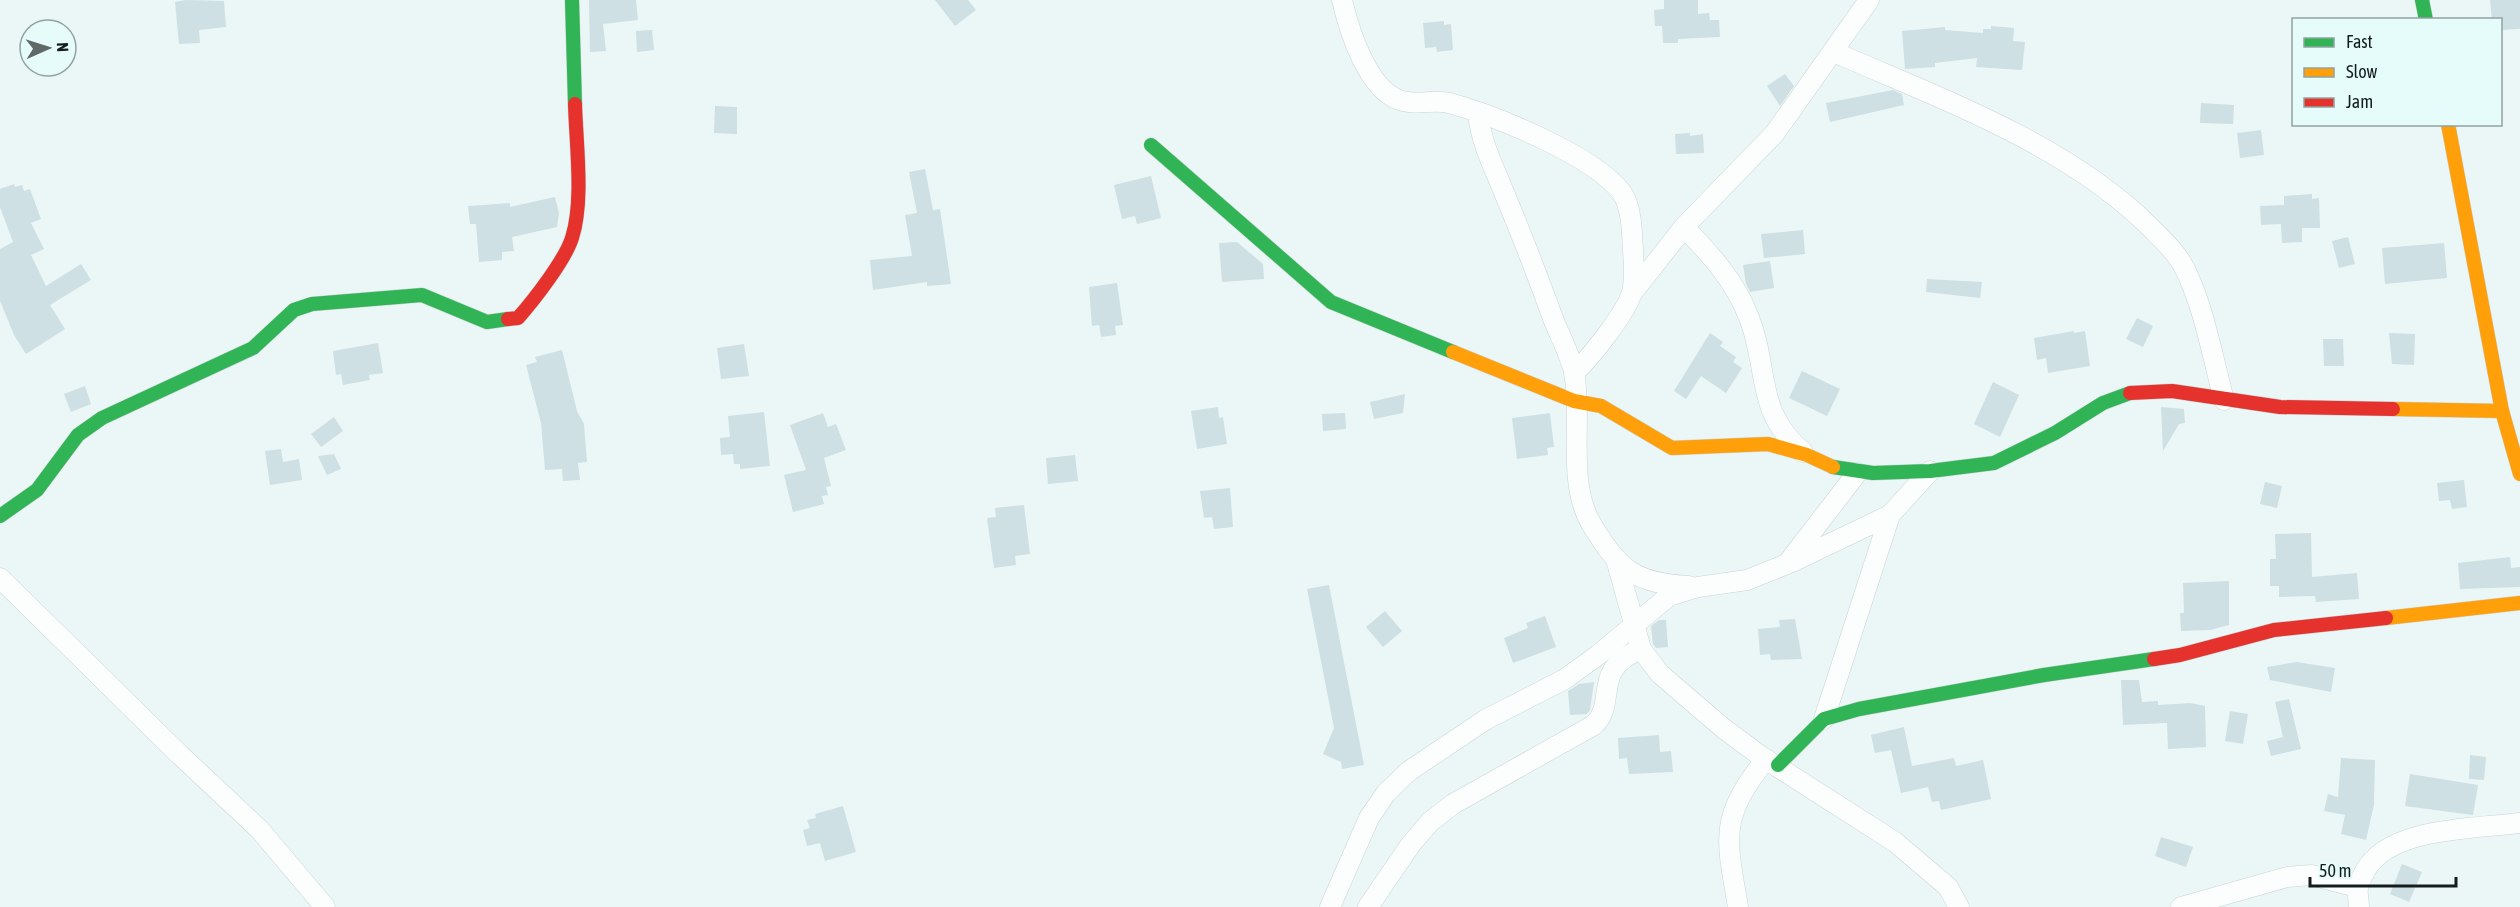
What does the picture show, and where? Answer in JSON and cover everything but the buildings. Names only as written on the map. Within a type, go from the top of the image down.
[{"type":"street","points":[[0,516],[37,490],[78,435],[102,418],[253,348],[294,310],[312,304],[422,295],[487,322],[518,318],[538,295],[572,238],[577,201],[572,0]]},
{"type":"street","points":[[1342,0],[1362,58],[1381,87],[1399,100],[1447,103],[1534,135],[1594,168],[1623,194],[1629,216],[1633,254],[1632,293]]},
{"type":"street","points":[[1574,373],[1589,359],[1605,338],[1632,293],[1684,227],[1775,133],[1869,0]]},
{"type":"street","points":[[2422,0],[2426,18]]},
{"type":"street","points":[[1834,52],[2003,128],[2078,169],[2127,204],[2168,245],[2189,279],[2224,400]]},
{"type":"street","points":[[1478,113],[1485,153],[1502,188],[1574,373],[1577,460],[1582,496],[1590,522],[1628,572],[1651,582],[1698,587]]},
{"type":"street","points":[[2448,126],[2502,411],[2514,427],[2520,474]]},
{"type":"street","points":[[1151,145],[1331,302],[1574,401],[1601,406],[1672,448],[1768,444],[1807,455],[1839,470],[1857,473],[1930,471],[1994,463],[2055,433],[2103,403],[2127,393],[2149,390],[2172,391],[2280,407],[2502,411]]},
{"type":"street","points":[[1684,227],[1734,284],[1757,339],[1769,405],[1780,429],[1807,455]]},
{"type":"street","points":[[1330,907],[1369,818],[1386,793],[1401,778],[1485,720],[1565,679],[1669,596],[1698,587],[1747,580],[1787,564],[1890,515],[1930,471]]},
{"type":"street","points":[[1787,564],[1857,473]]},
{"type":"street","points":[[1824,719],[1890,515]]},
{"type":"street","points":[[1616,558],[1641,649],[1660,674],[1723,728],[1895,842],[1948,887],[1959,907]]},
{"type":"street","points":[[0,578],[180,755],[259,829],[325,907]]},
{"type":"street","points":[[1738,907],[1728,835],[1732,811],[1748,783],[1824,719],[1858,709],[2044,675],[2180,655],[2274,630],[2520,603]]},
{"type":"street","points":[[1368,907],[1411,844],[1430,822],[1453,804],[1594,724],[1603,711],[1604,697],[1612,671],[1624,658],[1641,649]]},
{"type":"street","points":[[2359,907],[2357,887],[2370,862],[2394,843],[2423,836],[2520,823]]},
{"type":"street","points":[[2181,907],[2287,877],[2311,875],[2357,887]]},
{"type":"traffic: fast","points":[[572,0],[575,104]]},
{"type":"traffic: fast","points":[[2422,0],[2426,18]]},
{"type":"traffic: fast","points":[[1151,145],[1331,302],[1453,352]]},
{"type":"traffic: fast","points":[[0,516],[37,490],[78,435],[102,418],[253,348],[294,310],[312,304],[422,295],[487,322],[508,319]]},
{"type":"traffic: fast","points":[[1833,467],[1873,473],[1930,471],[1994,463],[2055,433],[2103,403],[2130,393]]},
{"type":"traffic: fast","points":[[1778,765],[1824,719],[1859,709],[2044,675],[2154,659]]},
{"type":"traffic: slow","points":[[2448,126],[2502,411],[2520,474]]},
{"type":"traffic: slow","points":[[1453,352],[1574,401],[1601,406],[1672,448],[1768,444],[1807,455],[1833,467]]},
{"type":"traffic: slow","points":[[2393,409],[2502,411]]},
{"type":"traffic: slow","points":[[2386,618],[2520,603]]},
{"type":"traffic: jam","points":[[508,319],[518,318],[532,301],[556,268],[572,238],[578,207],[575,104]]},
{"type":"traffic: jam","points":[[2130,393],[2172,391],[2280,407],[2393,409]]},
{"type":"traffic: jam","points":[[2154,659],[2180,655],[2274,630],[2386,618]]}]
